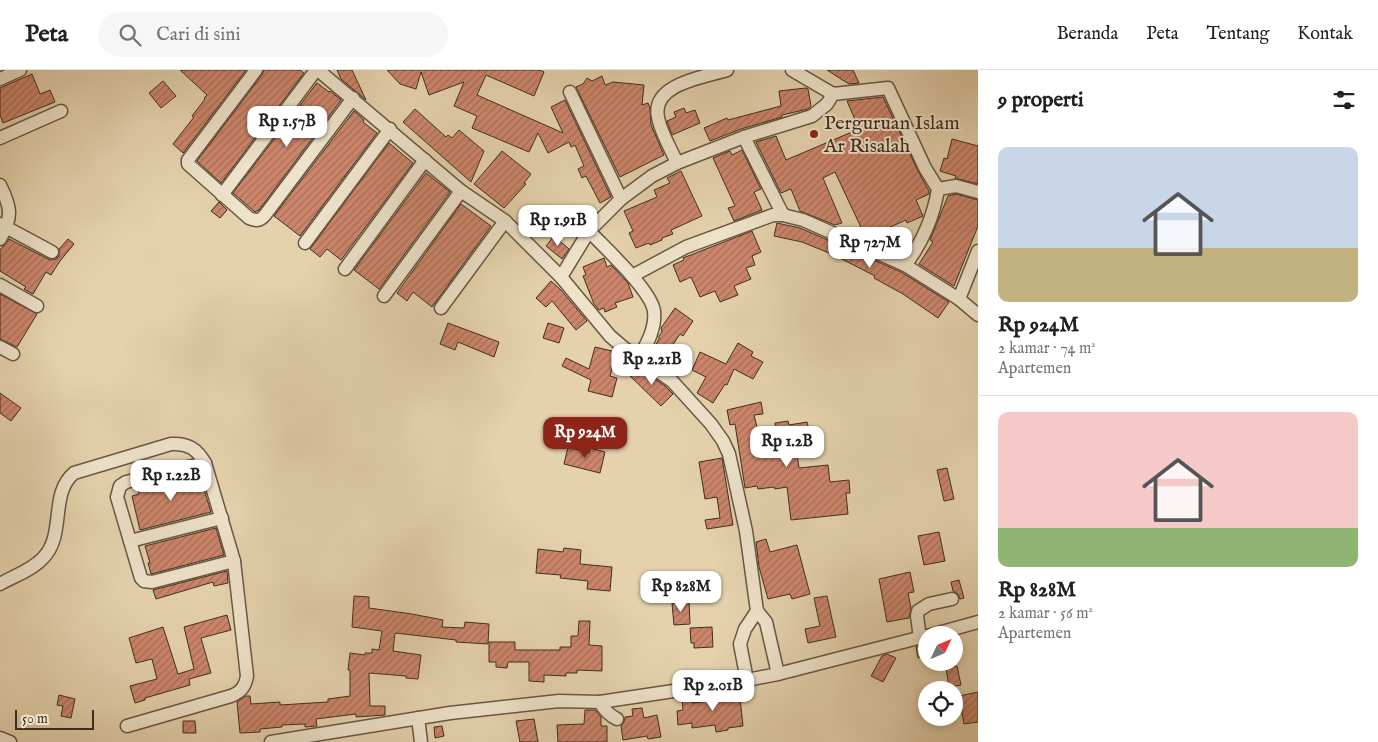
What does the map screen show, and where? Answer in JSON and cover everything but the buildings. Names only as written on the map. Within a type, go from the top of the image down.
[{"type":"street","points":[[0,79],[20,70]]},
{"type":"street","points":[[256,70],[188,160],[188,164],[249,218],[255,220],[261,220],[353,98]]},
{"type":"street","points":[[222,194],[317,70],[390,129],[461,191],[505,221],[561,277],[610,336],[672,381],[711,424],[723,441],[729,454],[746,531],[757,612],[766,622],[778,674]]},
{"type":"street","points":[[678,163],[658,118],[659,100],[664,93],[673,87],[727,70]]},
{"type":"street","points":[[792,70],[833,94],[888,88],[925,168],[938,189],[936,200],[915,253],[905,265]]},
{"type":"street","points":[[570,92],[621,199]]},
{"type":"street","points":[[561,277],[589,231],[621,199],[652,176],[678,163],[744,137],[812,116],[827,104],[833,94]]},
{"type":"street","points":[[0,138],[61,111]]},
{"type":"street","points":[[305,243],[390,129]]},
{"type":"street","points":[[744,137],[783,215]]},
{"type":"street","points":[[345,269],[425,160]]},
{"type":"street","points":[[0,185],[9,207],[10,216],[3,226],[0,239]]},
{"type":"street","points":[[938,189],[956,186],[978,192]]},
{"type":"street","points":[[384,296],[461,191]]},
{"type":"street","points":[[632,276],[686,247],[763,218],[783,215],[803,220],[905,265],[959,299],[978,315]]},
{"type":"street","points":[[441,308],[505,221]]},
{"type":"street","points":[[3,226],[52,252]]},
{"type":"street","points":[[589,231],[632,276],[653,304],[655,313],[654,323],[645,349],[638,358]]},
{"type":"street","points":[[959,299],[978,250]]},
{"type":"street","points":[[0,285],[37,306]]},
{"type":"street","points":[[0,346],[13,354]]},
{"type":"street","points":[[0,584],[36,565],[44,558],[54,539],[64,485],[74,473],[171,444],[180,443],[191,447],[199,453],[205,463],[234,561],[247,676],[246,684],[238,693],[231,696],[127,726]]},
{"type":"street","points":[[205,463],[126,482],[120,486],[117,497],[130,541],[141,578],[148,582],[234,561]]},
{"type":"street","points":[[130,541],[222,518]]},
{"type":"street","points":[[922,626],[917,616],[918,611],[928,604],[952,599]]},
{"type":"street","points":[[747,680],[740,644],[745,629],[757,612]]},
{"type":"street","points":[[963,626],[978,622]]},
{"type":"street","points":[[271,742],[418,718],[558,701],[600,702],[747,680],[778,674],[918,638]]},
{"type":"street","points":[[600,702],[608,714],[617,719]]},
{"type":"street","points":[[418,718],[421,742]]},
{"type":"street","points":[[0,738],[10,742]]},
{"type":"place","name":"Perguruan Islam Ar Risalah","points":[[814,134]]}]
